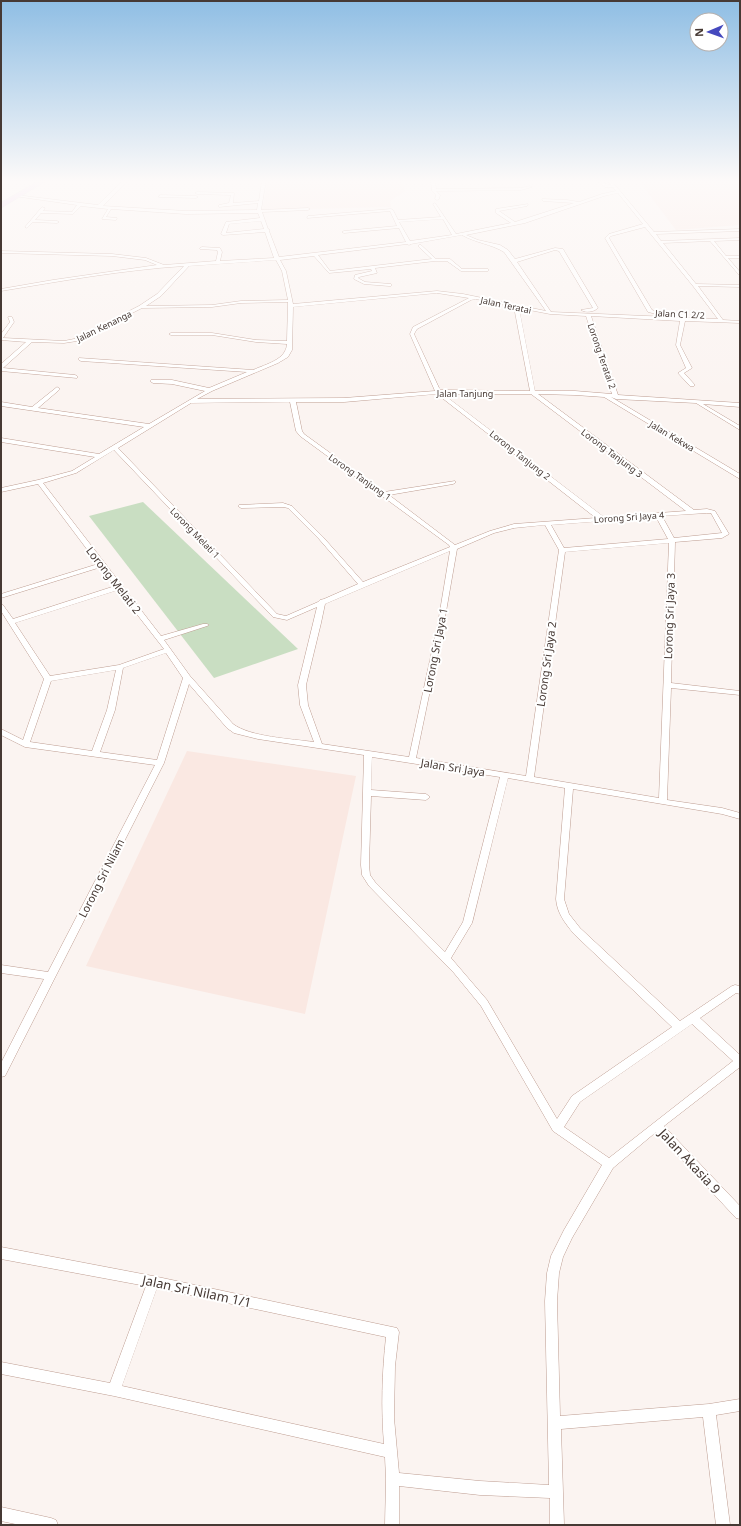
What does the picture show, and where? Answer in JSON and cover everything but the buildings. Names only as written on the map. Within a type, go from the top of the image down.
[{"type":"street","points":[[218,262],[219,251]]},
{"type":"street","points":[[1,490],[39,482],[74,472],[210,390],[276,362],[286,356],[288,353],[289,343],[291,304],[284,271],[275,251]]},
{"type":"street","points":[[317,256],[354,251]]},
{"type":"street","points":[[1,290],[53,281],[163,266],[317,256],[358,251]]},
{"type":"street","points":[[426,251],[435,260]]},
{"type":"street","points":[[504,251],[514,261],[548,310],[590,310],[596,308],[562,251]]},
{"type":"street","points":[[514,261],[547,251]]},
{"type":"street","name":"Jalan C1 2/2","points":[[615,251],[650,311],[656,314],[719,316]]},
{"type":"street","points":[[667,251],[722,321]]},
{"type":"street","points":[[720,251],[740,274]]},
{"type":"street","points":[[1,252],[112,255],[146,260],[163,266]]},
{"type":"street","points":[[317,256],[327,274],[435,260],[448,260],[461,270],[486,270]]},
{"type":"street","points":[[725,257],[740,256]]},
{"type":"street","name":"Jalan Kenanga","points":[[1,338],[72,341],[141,307],[165,291],[188,264]]},
{"type":"street","points":[[372,267],[376,271],[374,273],[357,276],[356,279],[364,283],[390,285]]},
{"type":"street","points":[[695,285],[740,286]]},
{"type":"street","name":"Jalan Teratai","points":[[141,307],[212,306],[241,302],[291,304],[428,292],[448,293],[516,306],[588,315],[740,322]]},
{"type":"street","points":[[438,392],[412,334],[412,330],[475,298]]},
{"type":"street","points":[[516,306],[533,393]]},
{"type":"street","name":"Lorong Teratai 2","points":[[588,315],[616,397]]},
{"type":"street","points":[[1,338],[12,322],[10,318]]},
{"type":"street","points":[[683,320],[678,345],[689,368],[681,374],[692,385]]},
{"type":"street","points":[[171,334],[212,334],[268,342],[289,343]]},
{"type":"street","points":[[1,368],[31,340]]},
{"type":"street","points":[[81,359],[253,371]]},
{"type":"street","points":[[1,368],[75,377]]},
{"type":"street","points":[[153,381],[172,382],[210,390]]},
{"type":"street","points":[[34,408],[57,389]]},
{"type":"street","name":"Jalan Tanjung","points":[[190,401],[358,399],[438,392],[533,393],[604,396],[740,405]]},
{"type":"street","name":"Lorong Tanjung 2","points":[[438,392],[602,519]]},
{"type":"street","name":"Lorong Tanjung 3","points":[[533,393],[692,512]]},
{"type":"street","name":"Jalan Kekwa","points":[[604,396],[740,477]]},
{"type":"street","name":"Lorong Tanjung 1","points":[[293,400],[299,431],[302,435],[449,540],[454,549]]},
{"type":"street","points":[[696,402],[740,428]]},
{"type":"street","points":[[1,404],[151,426]]},
{"type":"street","points":[[1,440],[101,456]]},
{"type":"street","name":"Lorong Melati 1","points":[[114,448],[277,617]]},
{"type":"street","name":"Lorong Melati 2","points":[[39,482],[160,639],[187,678]]},
{"type":"street","points":[[384,494],[453,482]]},
{"type":"street","points":[[241,506],[283,505],[290,508],[321,538],[362,585]]},
{"type":"street","name":"Lorong Sri Jaya 4","points":[[277,617],[287,618],[322,601],[454,549],[500,529],[514,526],[707,511],[713,512],[726,534],[725,536],[672,540]]},
{"type":"street","points":[[547,523],[562,550],[672,540],[658,514]]},
{"type":"street","name":"Lorong Sri Jaya 3","points":[[663,802],[672,540]]},
{"type":"street","name":"Lorong Sri Jaya 1","points":[[412,760],[441,623],[454,549]]},
{"type":"street","name":"Lorong Sri Jaya 2","points":[[530,779],[562,550]]},
{"type":"street","points":[[1,596],[102,564]]},
{"type":"street","points":[[11,622],[119,587]]},
{"type":"street","points":[[319,746],[304,706],[302,685],[318,623],[322,601]]},
{"type":"street","points":[[1,606],[48,679]]},
{"type":"street","points":[[160,639],[205,625]]},
{"type":"street","points":[[48,679],[120,667],[168,650]]},
{"type":"street","points":[[95,754],[111,710],[120,667]]},
{"type":"street","name":"Jalan Sri Jaya","points":[[187,678],[230,726],[258,736],[530,779],[722,811],[740,816]]},
{"type":"street","name":"Lorong Sri Nilam","points":[[1,1073],[160,763],[187,678]]},
{"type":"street","points":[[25,744],[48,679]]},
{"type":"street","points":[[667,685],[740,692]]},
{"type":"street","points":[[1,732],[25,744],[160,763]]},
{"type":"street","points":[[368,754],[366,875],[372,884],[457,970],[484,1003],[557,1128],[609,1164]]},
{"type":"street","points":[[445,959],[467,923],[505,775]]},
{"type":"street","points":[[569,786],[560,908],[577,931],[680,1027]]},
{"type":"street","points":[[367,793],[426,797]]},
{"type":"street","points":[[1,969],[51,976]]},
{"type":"street","points":[[557,1128],[576,1099],[735,989],[740,990]]},
{"type":"street","points":[[557,1525],[551,1301],[557,1256],[568,1234],[609,1164],[740,1061],[693,1018]]},
{"type":"street","name":"Jalan Akasia 9","points":[[657,1125],[740,1214]]},
{"type":"street","name":"Jalan Sri Nilam 1/1","points":[[1,1253],[152,1282],[393,1332],[389,1366],[388,1418],[390,1452]]},
{"type":"street","points":[[114,1390],[152,1282]]},
{"type":"street","points":[[1,1368],[114,1390],[390,1452],[393,1479],[392,1525]]},
{"type":"street","points":[[554,1423],[709,1410],[740,1405]]},
{"type":"street","points":[[709,1410],[723,1525]]},
{"type":"street","points":[[393,1479],[480,1488],[556,1492]]},
{"type":"street","points":[[1,1514],[51,1525]]},
{"type":"shaded area","points":[[187,751],[356,776],[305,1014],[86,966]]},
{"type":"green space","points":[[143,502],[298,649],[214,678],[89,516]]}]
